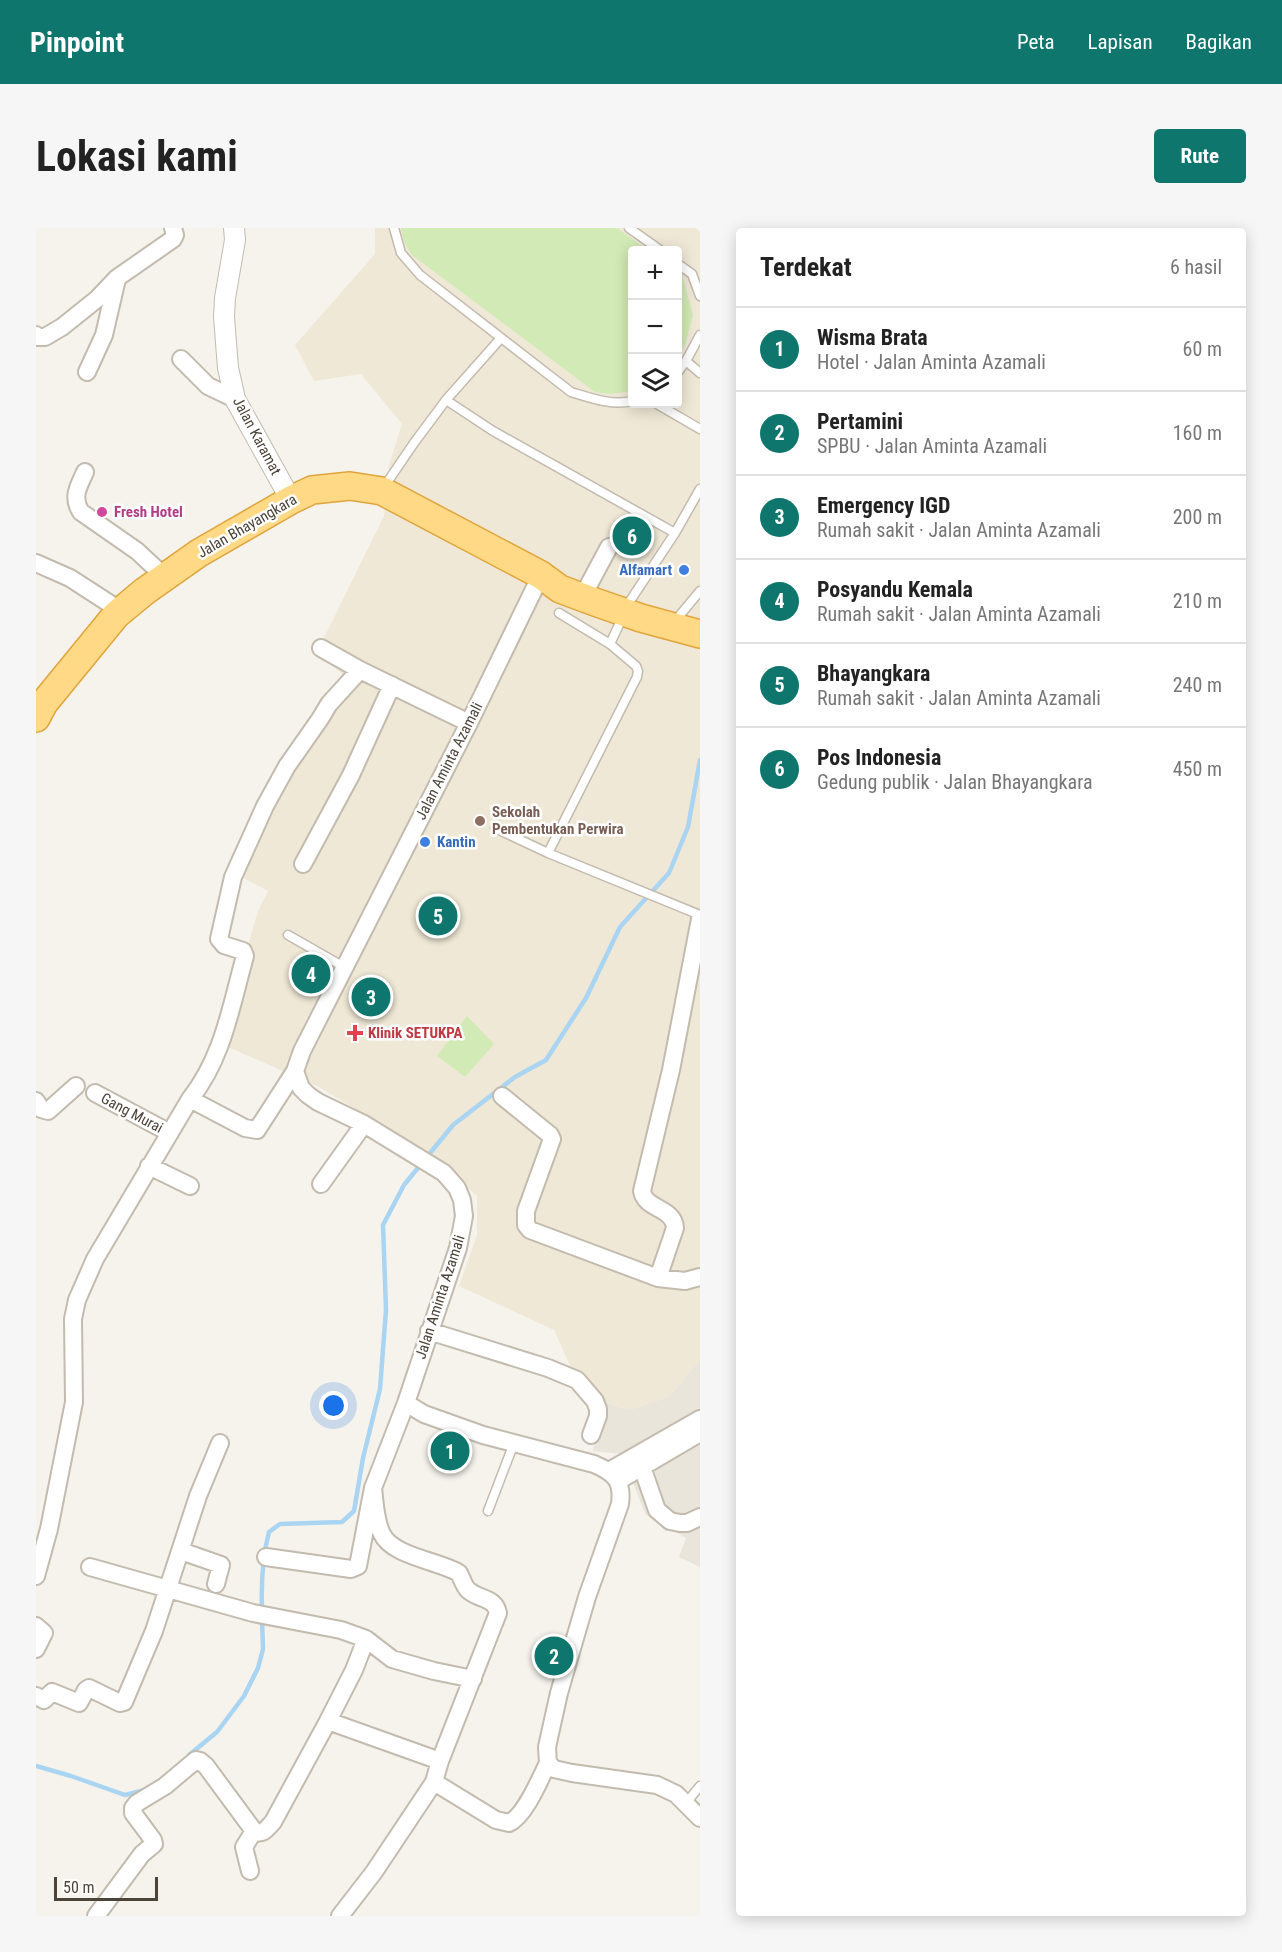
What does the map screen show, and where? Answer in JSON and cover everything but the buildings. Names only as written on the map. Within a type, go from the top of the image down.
[{"type":"highway","name":"Jalan Bhayangkara","points":[[39,707],[121,611],[165,577],[199,554],[291,500],[312,490],[332,487],[350,486],[382,491],[541,575],[560,589],[689,624]]},
{"type":"highway","name":"Jalan Bhayangkara","points":[[541,575],[565,579],[628,607]]},
{"type":"street","points":[[36,335],[45,337],[62,327],[97,299],[117,278],[173,239],[175,235],[173,228]]},
{"type":"street","name":"Jalan Karamat","points":[[234,228],[235,240],[224,317],[228,368],[235,399],[291,500]]},
{"type":"street","points":[[87,372],[104,335],[117,278]]},
{"type":"street","points":[[181,359],[208,386],[235,399]]},
{"type":"street","points":[[86,472],[75,496],[81,512],[137,550],[165,577]]},
{"type":"street","points":[[586,588],[609,547]]},
{"type":"street","points":[[36,563],[70,578],[121,611]]},
{"type":"street","name":"Jalan Aminta Azamali","points":[[266,1557],[356,1568],[361,1558],[373,1488],[406,1403],[429,1331],[448,1282],[464,1216],[462,1200],[457,1188],[444,1173],[364,1124],[318,1102],[301,1088],[295,1071],[302,1051],[469,723],[541,575]]},
{"type":"street","points":[[321,648],[360,670],[469,723]]},
{"type":"street","points":[[36,1576],[74,1402],[73,1319],[77,1300],[96,1259],[149,1166],[216,1057],[245,956],[243,951],[224,945],[219,939],[233,877],[286,766],[321,719],[329,704],[360,670]]},
{"type":"street","points":[[303,864],[351,775],[392,685]]},
{"type":"street","points":[[658,1278],[675,1228],[674,1221],[667,1212],[646,1201],[642,1191],[671,1070],[700,917]]},
{"type":"street","points":[[190,1098],[245,1128],[257,1130],[295,1071]]},
{"type":"street","points":[[36,1101],[41,1109],[48,1111],[76,1086]]},
{"type":"street","name":"Gang Murai","points":[[95,1094],[170,1133]]},
{"type":"street","points":[[502,1096],[552,1139],[526,1211],[526,1225],[530,1230],[658,1278],[685,1281],[700,1277]]},
{"type":"street","points":[[321,1184],[364,1124]]},
{"type":"street","points":[[149,1166],[190,1186]]},
{"type":"street","points":[[429,1331],[548,1368],[577,1380],[595,1401],[598,1409],[598,1416],[591,1435]]},
{"type":"street","points":[[406,1403],[424,1414],[514,1443],[594,1464],[614,1476],[621,1491],[620,1504],[587,1598],[560,1693],[547,1747],[548,1763],[530,1798],[518,1816],[509,1823],[496,1820],[434,1782]]},
{"type":"street","points":[[614,1476],[642,1467],[700,1419]]},
{"type":"street","points":[[614,1476],[670,1443],[700,1433]]},
{"type":"street","points":[[36,1696],[44,1700],[52,1692],[79,1703],[89,1688],[120,1703],[123,1702],[154,1630],[198,1496],[220,1443]]},
{"type":"street","points":[[642,1467],[657,1510],[670,1521],[680,1523],[687,1523],[700,1517]]},
{"type":"street","points":[[340,1916],[374,1872],[434,1782],[440,1761],[497,1618],[498,1609],[486,1599],[467,1589],[459,1574],[397,1549],[387,1541],[382,1534],[376,1514],[373,1488]]},
{"type":"street","points":[[181,1551],[221,1565],[216,1584]]},
{"type":"street","points":[[90,1567],[254,1613],[341,1630],[366,1640],[392,1659],[472,1679]]},
{"type":"street","points":[[36,1626],[44,1634],[36,1649]]},
{"type":"street","points":[[96,1916],[142,1854],[154,1844],[133,1813],[136,1803],[165,1786],[196,1760],[206,1766],[254,1831],[262,1833],[273,1822],[328,1721],[354,1670],[366,1640]]},
{"type":"street","points":[[328,1721],[440,1761]]},
{"type":"street","points":[[548,1763],[554,1769],[572,1773],[657,1785],[676,1794],[700,1818]]},
{"type":"street","points":[[250,1871],[244,1847],[254,1831]]},
{"type":"lane","points":[[394,228],[401,254],[420,275],[571,392],[600,401],[628,402]]},
{"type":"lane","points":[[629,228],[654,246]]},
{"type":"lane","points":[[682,267],[692,274],[700,296]]},
{"type":"lane","points":[[682,366],[700,335]]},
{"type":"lane","points":[[382,491],[446,400],[501,338]]},
{"type":"lane","points":[[686,361],[700,373]]},
{"type":"lane","points":[[446,400],[493,430],[675,533]]},
{"type":"lane","points":[[664,408],[700,429]]},
{"type":"lane","points":[[610,644],[628,607],[700,489]]},
{"type":"lane","points":[[689,624],[700,591]]},
{"type":"lane","points":[[548,853],[638,671],[636,666],[610,644],[559,613]]},
{"type":"lane","points":[[495,828],[548,853],[700,917]]},
{"type":"lane","points":[[288,935],[344,967]]},
{"type":"lane","points":[[488,1511],[514,1443]]},
{"type":"lane","points":[[686,1803],[700,1786]]},
{"type":"shaded area","name":"Sekolah Pembentukan Perwira","points":[[375,228],[700,228],[700,1359],[670,1396],[629,1410],[605,1402],[572,1370],[554,1330],[459,1286],[477,1235],[477,1196],[420,1147],[317,1086],[219,1043],[258,911],[268,891],[236,874],[282,769],[349,680],[317,652],[384,516],[389,465],[402,424],[361,374],[314,381],[295,345],[375,254]]},
{"type":"shaded area","points":[[700,1359],[700,1567],[679,1557],[686,1538],[646,1515],[621,1454],[593,1451],[605,1402],[629,1410],[670,1396]]},
{"type":"green space","points":[[401,228],[617,228],[642,246],[628,246],[628,392],[610,394],[595,392],[412,255],[404,242]]},
{"type":"green space","points":[[682,275],[693,315],[682,350]]},
{"type":"green space","points":[[467,1016],[494,1044],[465,1077],[437,1056]]},
{"type":"waterway","points":[[262,1611],[262,1571],[269,1532],[280,1524],[342,1522],[354,1511],[363,1458],[380,1389],[386,1310],[383,1225],[404,1185],[453,1125],[515,1077],[546,1060],[586,998],[620,927],[669,873],[688,827],[700,760]]},
{"type":"waterway","points":[[189,1755],[217,1732],[244,1696],[258,1668],[263,1649],[262,1619]]},
{"type":"waterway","points":[[36,1766],[125,1795],[145,1790]]},
{"type":"place","name":"Fresh Hotel","points":[[102,512]]},
{"type":"place","name":"Pos Indonesia","points":[[632,536]]},
{"type":"place","name":"Alfamart","points":[[684,570]]},
{"type":"place","name":"Sekolah Pembentukan Perwira","points":[[480,821]]},
{"type":"place","name":"Kantin","points":[[425,842]]},
{"type":"place","name":"Bhayangkara","points":[[438,916]]},
{"type":"place","name":"Posyandu Kemala","points":[[311,974]]},
{"type":"place","name":"Emergency IGD","points":[[371,997]]},
{"type":"place","name":"Klinik SETUKPA","points":[[355,1033]]},
{"type":"place","name":"Wisma Brata","points":[[450,1451]]},
{"type":"place","name":"Pertamini","points":[[554,1656]]}]
